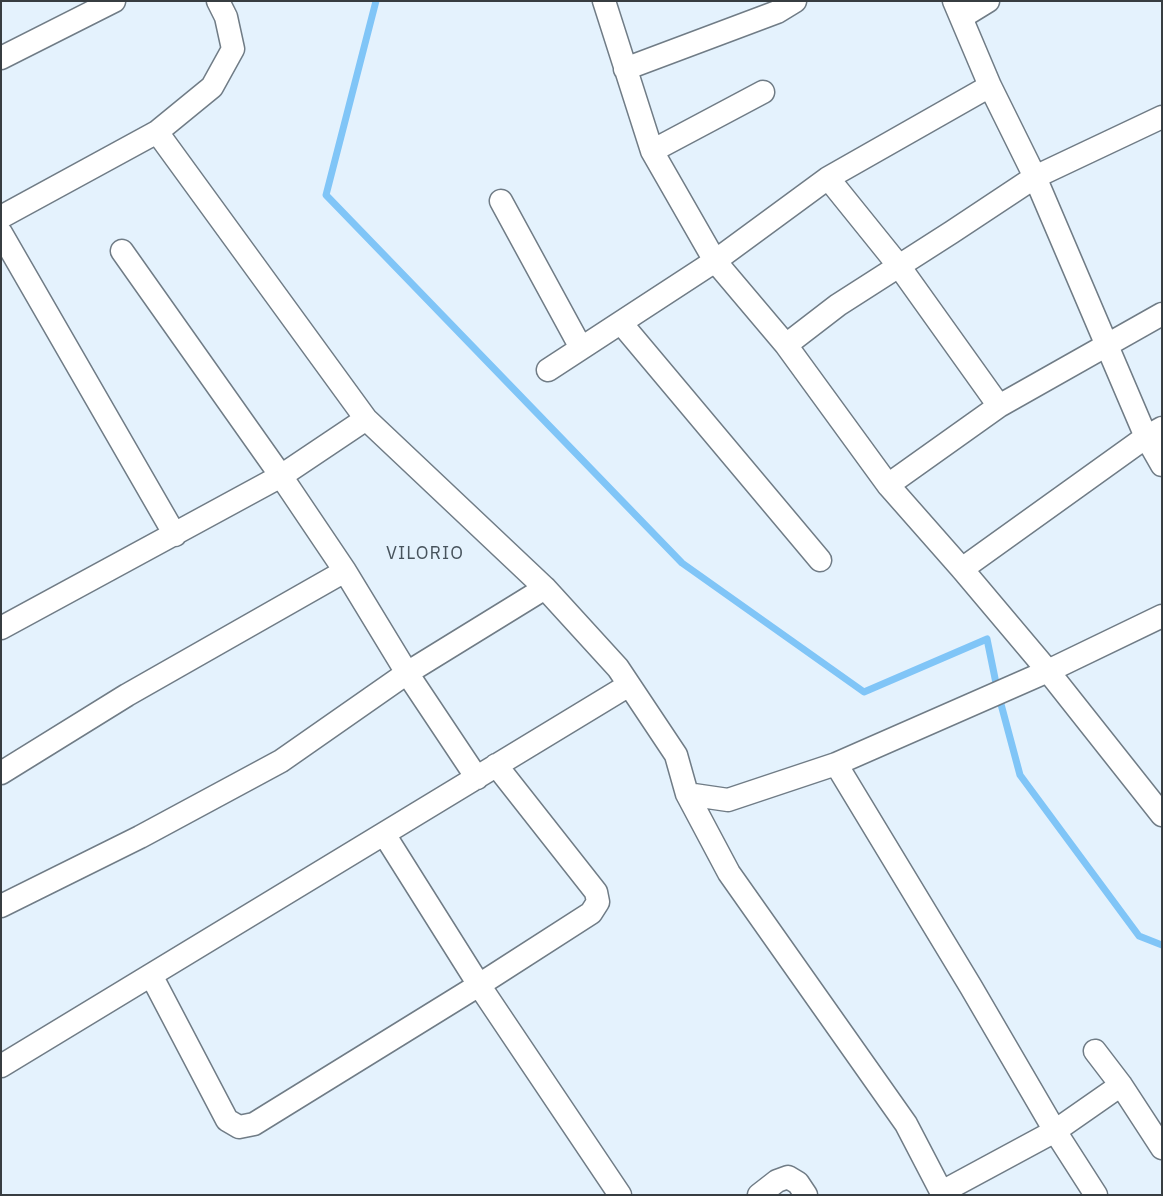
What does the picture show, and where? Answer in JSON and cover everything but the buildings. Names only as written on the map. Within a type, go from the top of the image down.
[{"type":"street","points":[[1,58],[114,1]]},
{"type":"street","points":[[1,217],[157,132],[212,87],[233,49],[226,18],[218,1]]},
{"type":"street","points":[[604,1],[652,151],[715,261],[786,346],[888,486],[962,569],[1048,671],[1162,815]]},
{"type":"street","points":[[625,69],[768,15],[796,1]]},
{"type":"street","points":[[988,1],[958,9],[990,86],[1034,177],[1107,344],[1154,432],[1162,465]]},
{"type":"street","points":[[548,370],[715,261],[828,178],[990,86]]},
{"type":"street","points":[[652,151],[763,92]]},
{"type":"street","points":[[786,346],[838,305],[1034,177],[1162,117]]},
{"type":"street","points":[[157,132],[366,419],[545,588],[618,668],[676,755],[687,794],[729,873],[906,1124],[943,1193],[1055,1131],[1121,1085]]},
{"type":"street","points":[[828,178],[899,266],[999,406]]},
{"type":"street","points":[[502,201],[581,348]]},
{"type":"street","points":[[1,233],[175,535]]},
{"type":"street","points":[[122,251],[281,476],[345,571],[407,673],[477,778]]},
{"type":"street","points":[[888,486],[999,406],[1162,314]]},
{"type":"street","points":[[620,323],[820,560]]},
{"type":"street","points":[[1,628],[281,476],[366,419]]},
{"type":"street","points":[[962,569],[1154,432]]},
{"type":"street","points":[[1,774],[127,695],[345,571]]},
{"type":"street","points":[[1,906],[140,838],[281,761],[407,673],[545,588]]},
{"type":"street","points":[[687,794],[728,800],[836,764],[1048,671],[1162,616]]},
{"type":"street","points":[[1,1066],[629,685]]},
{"type":"street","points":[[836,764],[971,987],[1055,1131],[1096,1195]]},
{"type":"street","points":[[151,975],[227,1120],[240,1127],[254,1124],[479,985],[591,913],[598,902],[596,892],[496,765]]},
{"type":"street","points":[[384,834],[479,985],[620,1195]]},
{"type":"street","points":[[1094,1051],[1121,1085],[1162,1148]]},
{"type":"street","points":[[759,1195],[777,1181],[788,1177],[798,1183],[806,1195]]},
{"type":"waterway","points":[[376,1],[326,195],[682,563],[864,692],[987,639],[998,693],[1020,775],[1139,936],[1162,945]]},
{"type":"district","name":"VILORIO","points":[[425,554]]}]
